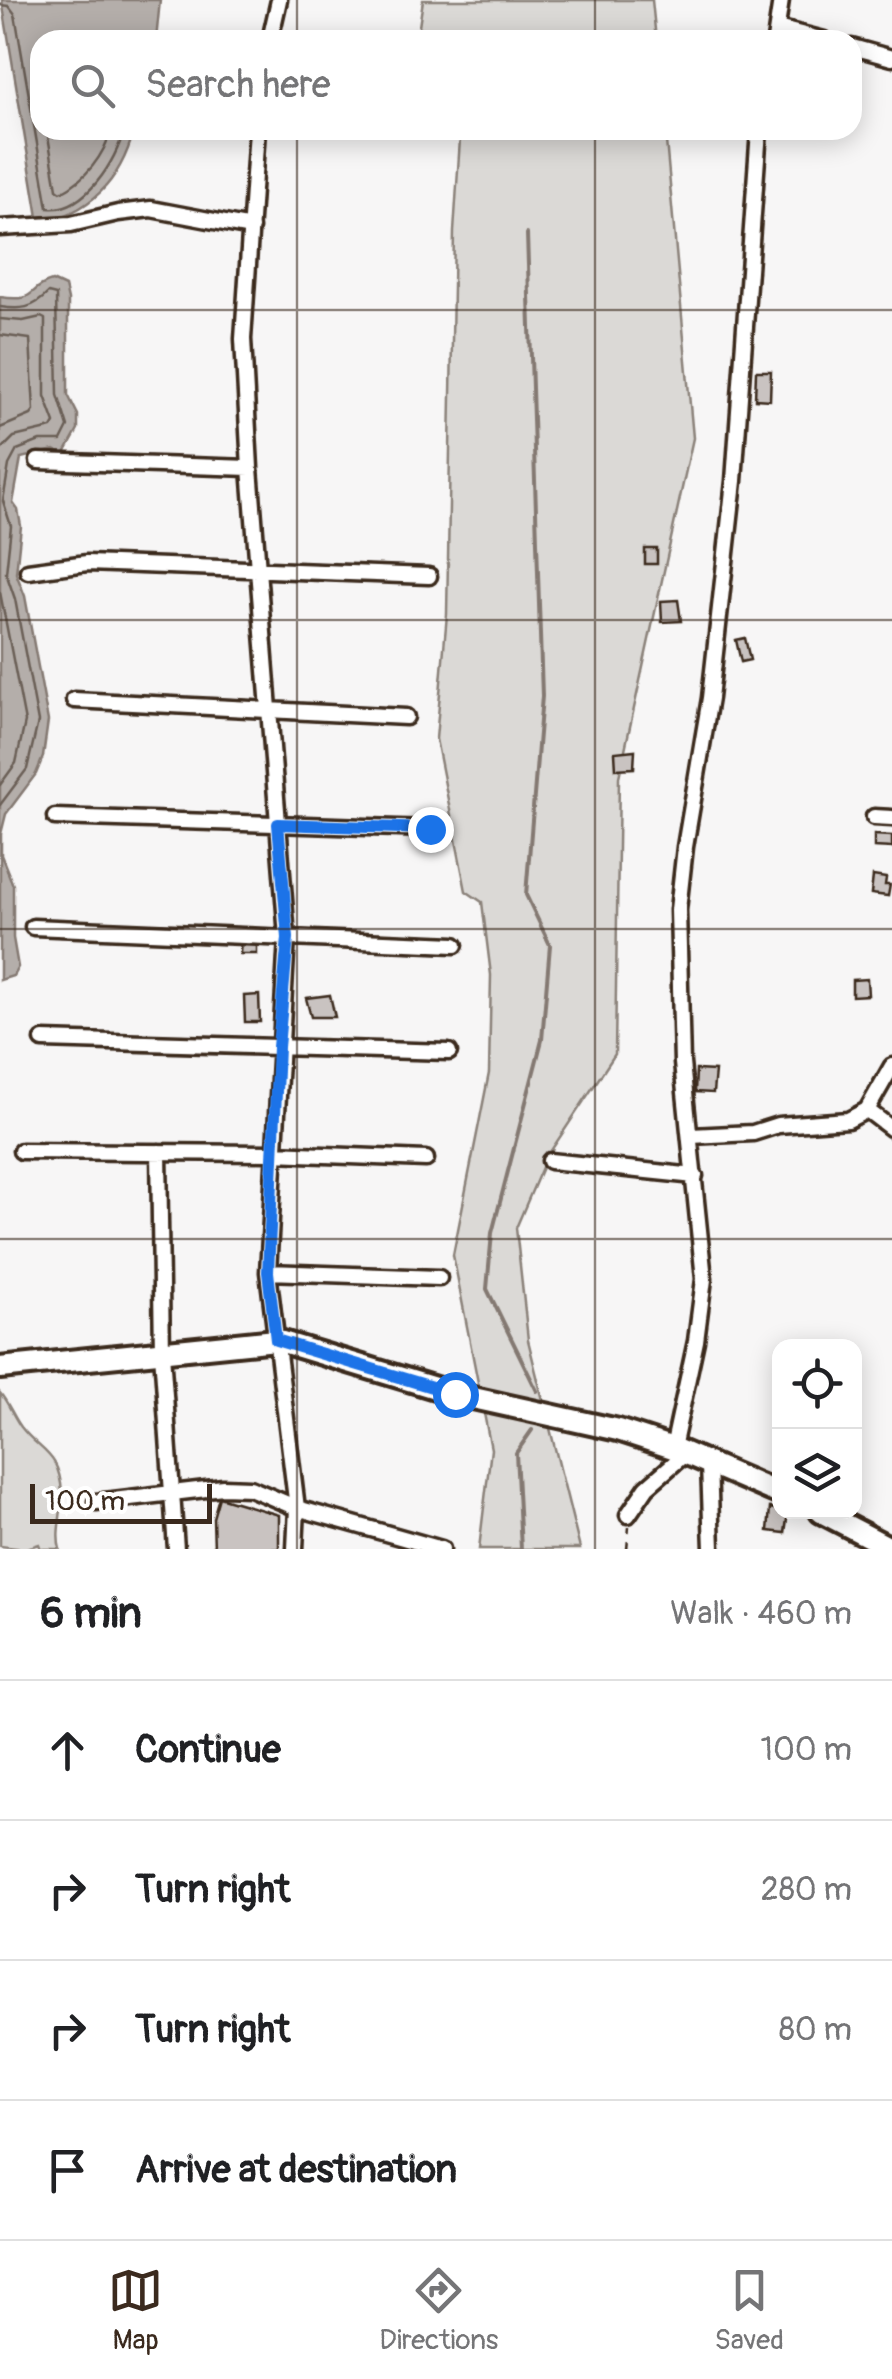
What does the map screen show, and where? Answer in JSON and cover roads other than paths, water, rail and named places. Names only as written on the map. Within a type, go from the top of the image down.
[{"type":"street","points":[[272,30],[278,0]]},
{"type":"street","points":[[777,30],[781,0]]},
{"type":"street","points":[[862,50],[892,58]]},
{"type":"street","points":[[256,140],[244,338],[250,468],[288,938],[278,1047],[268,1272],[296,1508],[295,1549]]},
{"type":"street","points":[[628,1516],[646,1487],[680,1451],[703,1292],[692,1136],[682,1063],[678,910],[710,698],[732,501],[758,140]]},
{"type":"street","points":[[0,228],[71,224],[152,209],[250,228]]},
{"type":"street","points":[[38,461],[250,468]]},
{"type":"street","points":[[28,571],[87,563],[430,576]]},
{"type":"street","points":[[74,700],[406,718]]},
{"type":"street","points":[[54,817],[430,829]]},
{"type":"street","points":[[874,817],[892,818]]},
{"type":"street","points":[[32,927],[454,945]]},
{"type":"street","points":[[43,1040],[450,1052]]},
{"type":"street","points":[[692,1136],[753,1133],[778,1125],[848,1120],[867,1110],[892,1066]]},
{"type":"street","points":[[867,1110],[892,1129]]},
{"type":"street","points":[[21,1151],[426,1159]]},
{"type":"street","points":[[159,1152],[162,1353],[176,1549]]},
{"type":"street","points":[[550,1161],[695,1176]]},
{"type":"street","points":[[268,1272],[439,1278]]},
{"type":"street","points":[[0,1368],[276,1340],[455,1394],[586,1422],[680,1451],[772,1491]]},
{"type":"street","points":[[709,1464],[712,1549]]},
{"type":"street","points":[[96,1502],[224,1487],[250,1488],[296,1508],[442,1549]]},
{"type":"street","points":[[834,1519],[892,1549]]},
{"type":"water","points":[[2,0],[160,0],[157,30],[30,30],[30,140],[131,140],[121,164],[101,192],[74,211],[39,223]]},
{"type":"water","points":[[52,281],[65,287],[68,300],[68,395],[78,415],[78,430],[64,455],[54,450],[21,458],[13,503],[21,526],[16,573],[25,596],[48,721],[43,757],[36,774],[6,814],[1,834],[1,855],[13,885],[13,938],[18,967],[13,976],[0,980],[0,297],[21,298]]},
{"type":"waterway","points":[[527,234],[542,696],[526,895],[550,945],[542,1040],[492,1233],[487,1289],[537,1391]]},
{"type":"waterway","points":[[521,1549],[516,1453],[532,1430]]}]
